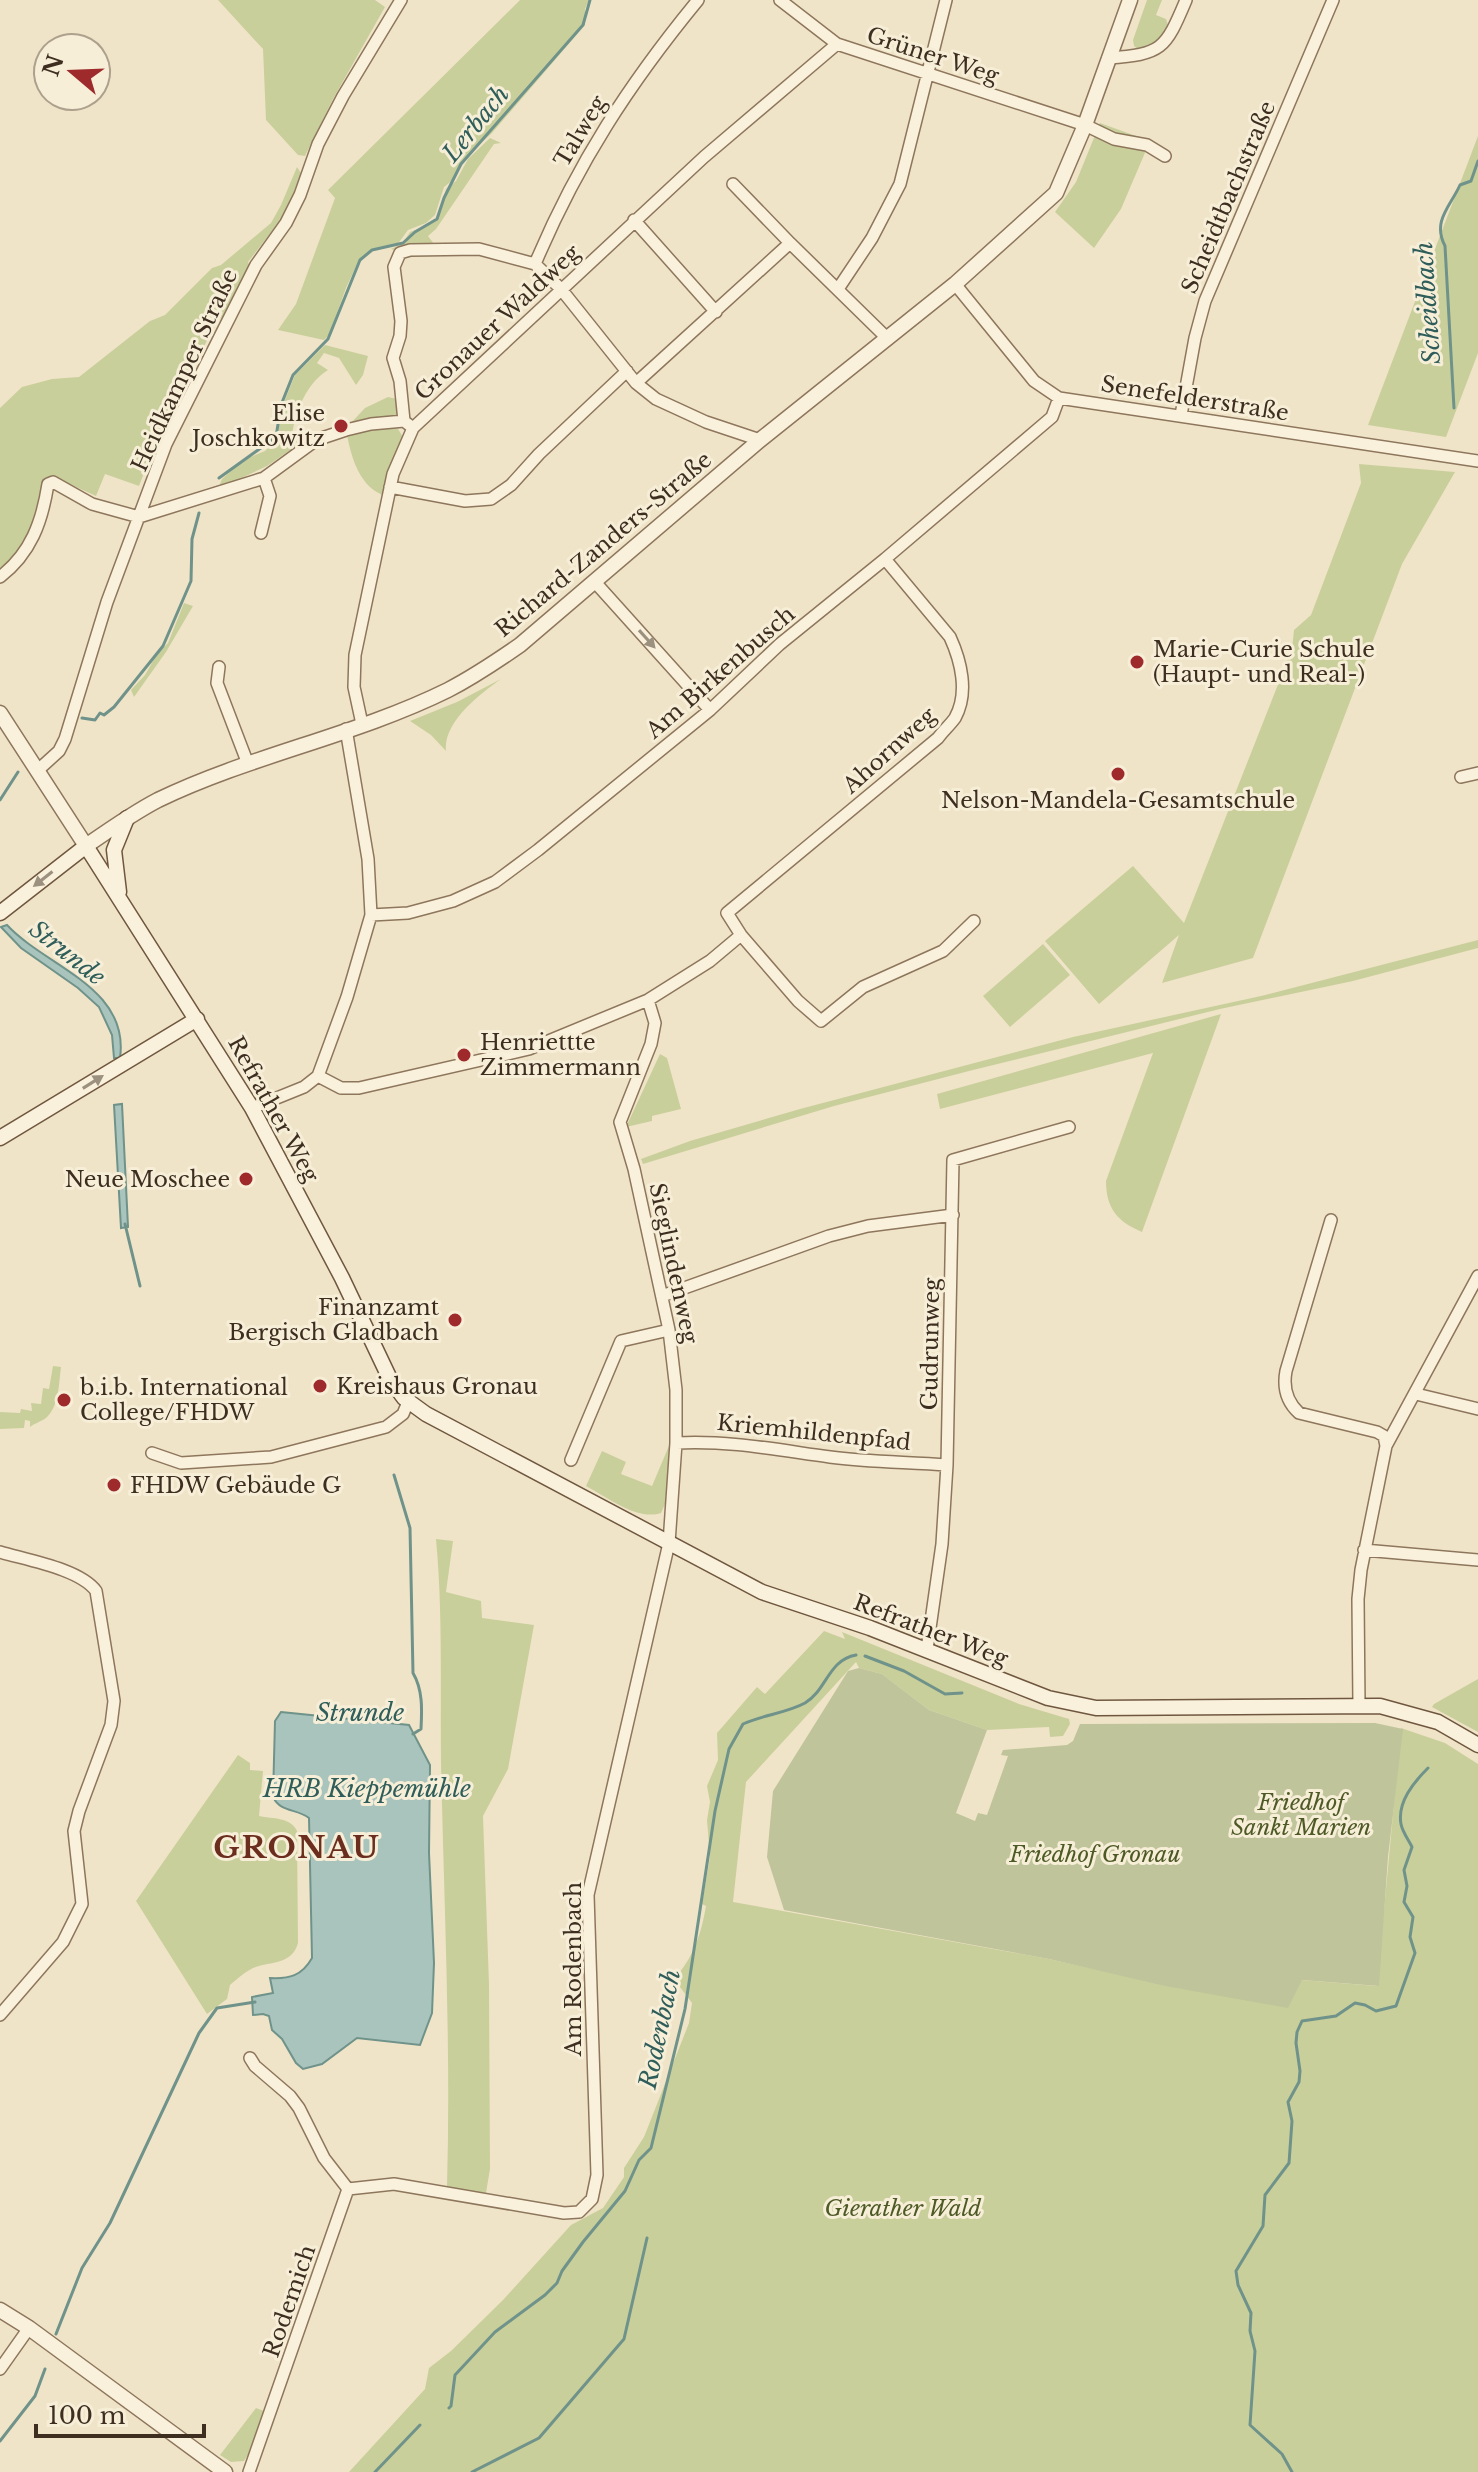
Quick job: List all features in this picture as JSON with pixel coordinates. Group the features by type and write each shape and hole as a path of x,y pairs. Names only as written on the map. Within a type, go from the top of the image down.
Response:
{"main road":[{"name":"Richard-Zanders-Straße","path":"0,913 86,846 127,818 172,794 447,690 520,645 760,440 955,284 1056,193 1085,125 1130,0"},
{"name":"Refrather Weg","path":"0,713 252,1108 342,1278 381,1363 408,1402 762,1592 927,1649 1039,1695 1085,1708 1380,1706 1438,1722 1478,1745"},
{"path":"118,897 114,850 127,818"},
{"path":"0,1138 197,1019"},
{"path":"0,2310 225,2472"}],"street":[{"name":"Heidkamper Straße","path":"37,771 59,751 65,739 107,602 166,444 256,265 286,223 300,195 318,144 343,96 401,0"},
{"name":"Talweg","path":"535,264 559,206 606,124 652,55 698,0"},
{"name":"Grüner Weg","path":"780,0 837,44 1085,125"},
{"path":"838,289 872,238 900,184 946,0"},
{"path":"1108,58 1140,55 1155,50 1167,40 1186,0"},
{"name":"Scheidtbachstraße","path":"1181,415 1205,301 1333,0"},
{"name":"Gronauer Waldweg","path":"362,724 354,687 355,655 390,487 408,424 704,157 837,44"},
{"path":"1085,125 1114,139 1147,145 1165,156"},
{"path":"733,184 888,339"},
{"path":"634,220 716,312"},
{"path":"636,383 790,243"},
{"path":"0,577 16,565 31,544 41,518 48,484 53,482 92,504 139,517 264,478 316,440 371,424 408,424 393,358 401,321 394,267 400,253 410,250 479,249 535,264 561,289 636,383 656,399 682,412 760,440"},
{"path":"955,284 1034,381 1059,398"},
{"path":"390,487 465,501 491,499 511,485 539,454 627,371"},
{"name":"Senefelderstraße","path":"1059,398 1478,461"},
{"name":"Am Birkenbusch","path":"371,915 408,913 453,901 495,882 538,850 710,710 780,644 1052,417 1059,398"},
{"path":"261,533 270,496 264,478"},
{"name":"Ahornweg","path":"741,935 727,913 938,738 955,717 963,681 950,637 885,559"},
{"path":"594,581 710,710"},
{"path":"219,667 217,683 248,764"},
{"path":"252,1108 304,1087 318,1076 334,1036 371,915 368,859 346,729"},
{"path":"1461,777 1478,773"},
{"path":"318,1076 341,1088 359,1088 529,1049 648,1000 710,961 741,935 798,1001 821,1021 863,987 943,951 974,921"},
{"name":"Sieglindenweg","path":"648,1000 655,1023 651,1044 620,1122 662,1296 676,1390 676,1443 669,1543"},
{"name":"Gudrunweg","path":"927,1649 942,1544 947,1465 953,1160 1069,1127"},
{"path":"662,1296 829,1236 868,1226 953,1215"},
{"path":"1331,1220 1286,1371 1286,1392 1299,1413 1377,1432 1384,1436 1386,1446"},
{"path":"1359,1706 1358,1599 1364,1550 1386,1446 1478,1276"},
{"path":"571,1460 621,1341 669,1330"},
{"path":"1416,1394 1478,1409"},
{"path":"152,1453 181,1463 271,1457 386,1427 403,1414 408,1402"},
{"name":"Kriemhildenpfad","path":"676,1443 704,1441 833,1457 947,1465"},
{"name":"Am Rodenbach","path":"348,2189 394,2184 574,2213 587,2205 595,2192 597,2175 588,1907 590,1880 669,1543"},
{"path":"1364,1550 1478,1560"},
{"path":"0,1552 90,1582 96,1591 114,1701 111,1725 74,1831 82,1904 63,1942 0,2015"},
{"path":"250,2058 299,2108 324,2158 348,2189"},
{"name":"Rodemich","path":"249,2472 348,2189"},
{"path":"0,2369 29,2328"}],"green space":[{"path":"218,0 375,0 385,7 305,156 298,155 266,120 263,49"},
{"path":"520,0 589,0 585,9 585,25 492,133 466,157 454,179 444,187 435,215 426,223 408,230 397,245 372,250 359,260 329,335 324,340 278,330 296,304 335,198 328,190"},
{"path":"1147,0 1162,0 1156,15 1166,19 1169,28 1154,45 1139,50 1133,40"},
{"path":"1100,123 1150,141 1121,209 1094,248 1055,212 1076,182"},
{"path":"1478,136 1478,353 1446,437 1368,425"},
{"path":"490,138 501,143 494,144 436,229 428,236 434,244 442,246 391,249 402,244 410,232 438,218 446,189 456,181 468,159"},
{"path":"297,167 301,173 286,213 248,262 250,267 225,314 216,323 159,434 139,486 105,474 96,496 52,476 44,478 30,530 15,555 0,570 0,408 22,387 52,379 79,377 150,321 165,315 212,268 221,265 271,223"},
{"path":"325,345 368,356 363,375 356,385 339,358 324,353 317,363 328,370 308,390 296,416 292,435 299,444 267,466 218,489 222,479 243,460 265,451 278,437 280,412 295,375"},
{"path":"388,397 397,399 399,415 396,419 350,424 365,408"},
{"path":"386,426 398,429 403,437 385,496 363,479 347,435"},
{"path":"1359,464 1455,472 1402,564 1253,958 1162,983 1179,935 1099,1004 1045,941 1133,866 1184,923 1292,649 1294,630 1311,615 1361,483"},
{"path":"184,603 193,606 134,697 131,690 168,643"},
{"path":"501,679 457,719 450,730 446,751 431,735 410,721 457,702"},
{"path":"1478,940 1478,948 1353,981 1220,1009 973,1070 834,1106 643,1164 641,1159 690,1141 800,1109 1073,1037 1261,996"},
{"path":"1043,944 1070,975 1010,1027 983,996"},
{"path":"1221,1014 1142,1232 1126,1224 1115,1213 1108,1199 1106,1181 1153,1053 940,1109 937,1094"},
{"path":"660,1054 667,1058 681,1109 626,1127"},
{"path":"53,1366 61,1367 58,1394 51,1412 30,1427 30,1421 25,1420 24,1428 0,1429 0,1412 32,1411 31,1403 41,1404 43,1388 49,1389"},
{"path":"671,1441 665,1504 661,1513 652,1515 632,1511 586,1486 602,1451 626,1462 621,1474 652,1486"},
{"path":"436,1539 453,1541 446,1592 481,1601 482,1618 534,1625 508,1769 483,1816 489,1984 490,2169 486,2193 447,2187 448,2028"},
{"name":"Gierather Wald","path":"824,1631 845,1639 842,1632 1019,1704 1069,1719 1070,1724 1063,1736 1050,1737 1049,1727 987,1730 929,1710 882,1674 859,1668 856,1662 746,1782 733,1902 1049,1959 1183,1989 1301,1980 1377,1986 1401,1728 1445,1743 1478,1764 1478,2472 349,2472 425,2389 429,2368 503,2300 571,2225 603,2208 624,2177 624,2168 644,2137 689,2023 692,2003 674,1979 696,1945 706,1906 702,1904 710,1857 707,1786 718,1760 717,1733 757,1687 765,1694"},
{"name":"Friedhof Gronau","path":"859,1668 882,1674 929,1710 987,1730 956,1813 975,1821 978,1813 987,1815 1008,1756 1001,1755 1003,1750 1067,1745 1073,1741 1080,1724 1375,1723 1403,1729 1388,1857 1379,1986 1302,1980 1288,2008 1165,1986 1049,1959 784,1910 767,1857 773,1791 848,1671"},
{"path":"1478,1679 1478,1732 1432,1707 1434,1704"},
{"path":"238,1755 250,1763 250,1770 263,1771 259,1816 286,1821 297,1831 298,1943 286,1959 253,1968 241,1976 230,1985 227,1999 207,2014 136,1901"},
{"path":"256,2408 264,2411 249,2453 244,2461 231,2462 220,2455"}],"water":[{"path":"7,925 99,996 112,1013 120,1034 120,1058 114,1058 112,1035 99,1007 78,988 21,948 1,927"},
{"path":"122,1104 128,1227 121,1228 114,1105"},
{"name":"HRB Kieppemühle","path":"281,1712 409,1725 430,1765 429,1853 434,1963 432,2013 420,2045 357,2038 322,2064 303,2069 272,2030 269,2016 253,2015 252,1997 273,1993 270,1978 294,1975 304,1969 312,1958 309,1818 280,1806 273,1797 275,1721"}],"waterway":[{"name":"Lerbach","path":"219,478 276,437 281,405 293,375 328,339 360,260 372,250 403,243 437,219 461,164 583,25 590,0"},
{"name":"Scheidbach","path":"1454,408 1445,246 1440,229 1447,207 1460,185 1471,181 1478,161"},
{"name":"Lerbach","path":"82,718 95,720 100,713 104,715 114,707 163,646 191,581 192,539 199,513"},
{"name":"Lerbach","path":"0,800 18,772"},
{"name":"Strunde","path":"125,1224 140,1286"},
{"name":"Strunde","path":"394,1475 410,1528 413,1673 419,1686 422,1707 421,1729 413,1734"},
{"name":"Rodenbach","path":"449,2408 455,2375 495,2332 557,2283 583,2242 625,2191 639,2160 651,2148 685,2009 715,1811 729,1749 743,1724 805,1703 839,1663 856,1655"},
{"name":"Rodenbach","path":"865,1656 904,1671 945,1694 962,1693"},
{"path":"1292,2472 1282,2454 1250,2425 1255,2351 1250,2331 1251,2313 1238,2285 1236,2271 1263,2226 1265,2195 1289,2163 1292,2121 1288,2102 1299,2082 1296,2043 1302,2021 1336,2016 1355,2003 1376,2011 1396,2006 1415,1953 1410,1937 1413,1917 1404,1902 1407,1886 1404,1870 1412,1847 1400,1816 1408,1793 1428,1768"},
{"name":"Strunde","path":"56,2334 82,2268 110,2223 199,2033 217,2008 255,2002"},
{"path":"472,2472 539,2438 624,2339 647,2238"},
{"name":"Strunde","path":"0,2441 35,2396 45,2369"},
{"name":"Rodenbach","path":"375,2472 420,2425"}],"place":[{"name":"Elise Joschkowitz","path":"341,426"},
{"name":"Marie-Curie Schule (Haupt- und Real-)","path":"1137,662"},
{"name":"Nelson-Mandela-Gesamtschule","path":"1118,774"},
{"name":"Henriettte Zimmermann","path":"464,1055"},
{"name":"Neue Moschee","path":"246,1179"},
{"name":"Finanzamt Bergisch Gladbach","path":"455,1320"},
{"name":"Kreishaus Gronau","path":"320,1386"},
{"name":"b.i.b. International College/FHDW","path":"64,1400"},
{"name":"FHDW Gebäude G","path":"114,1485"}],"district":[{"name":"GRONAU","path":"297,1848"}],"park label":[{"name":"Friedhof Sankt Marien","path":"1301,1814"}]}
